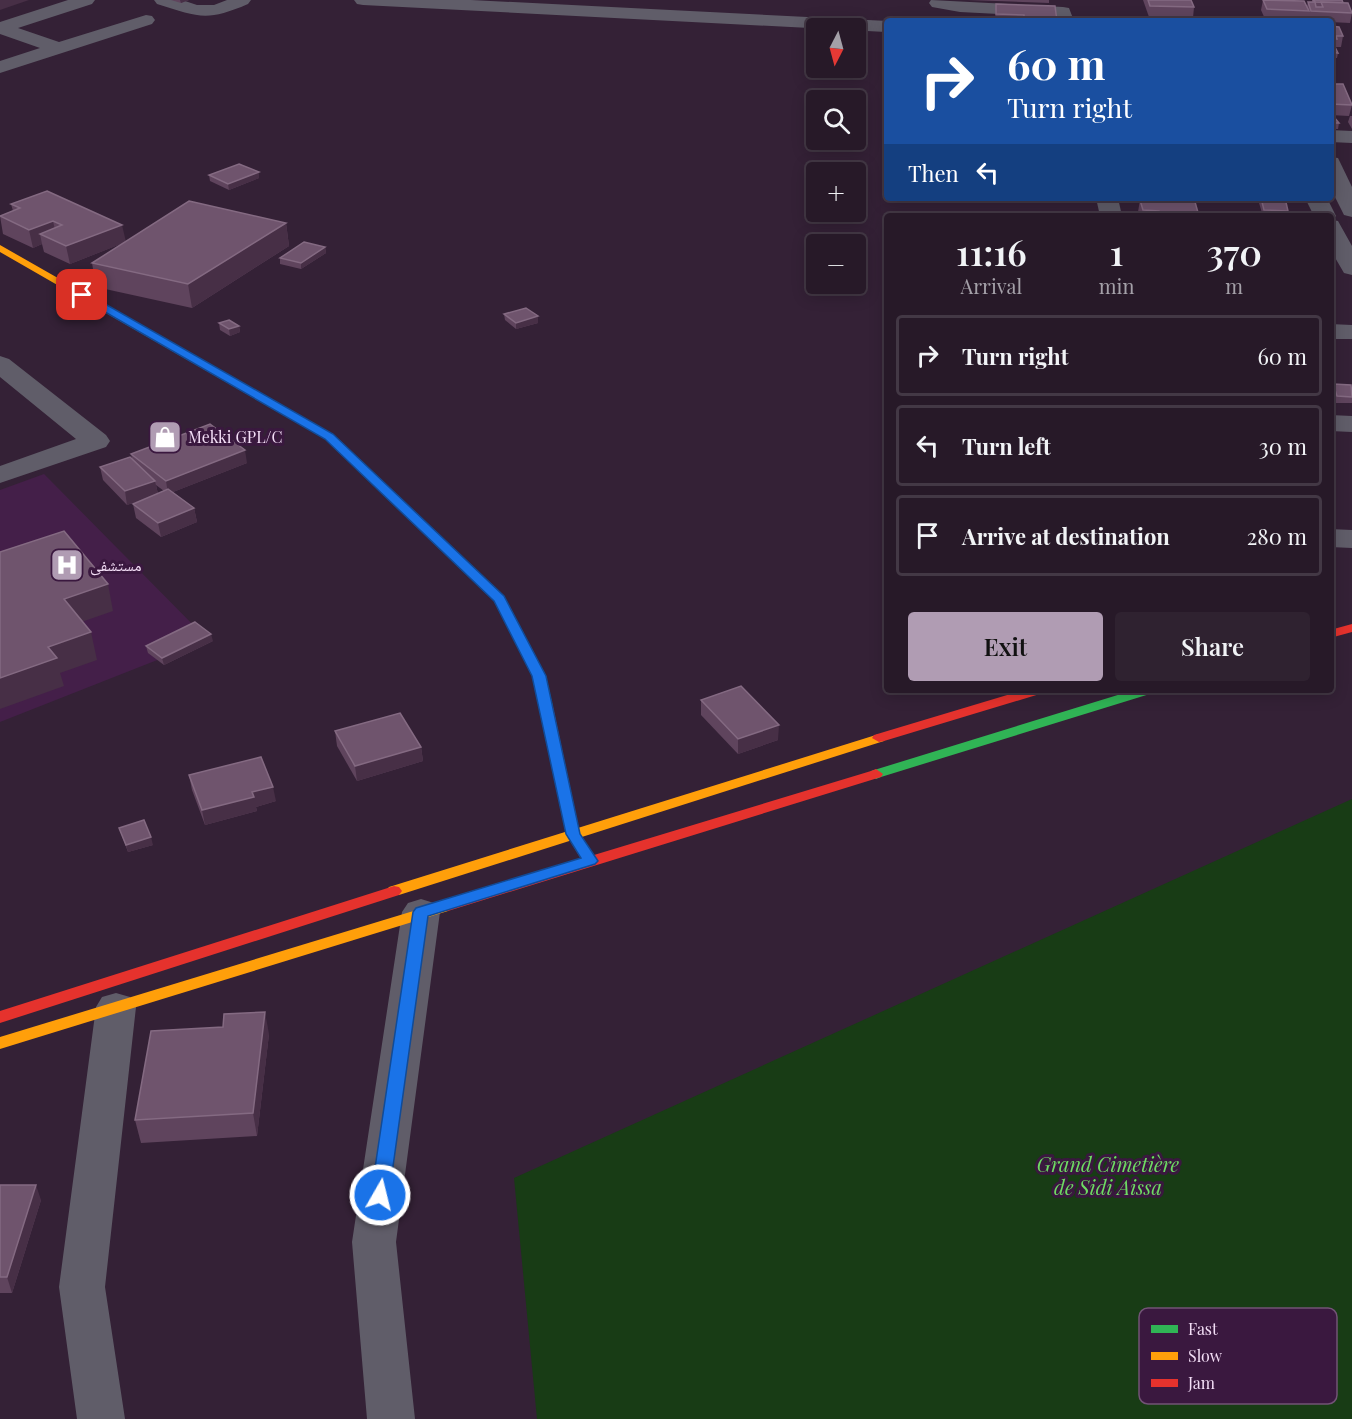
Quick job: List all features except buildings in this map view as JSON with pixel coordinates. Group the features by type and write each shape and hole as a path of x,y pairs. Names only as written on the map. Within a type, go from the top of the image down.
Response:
{"main road":[{"path":"0,248 329,437 500,599 539,676 573,834 590,861"},
{"path":"1334,633 1352,628"},
{"path":"0,1017 573,834 1028,693"},
{"path":"0,1043 1138,693"}],"street":[{"path":"0,28 86,0"},
{"path":"163,0 195,10 216,11 242,0"},
{"path":"363,0 612,6 884,26"},
{"path":"934,18 938,1 960,7 1063,12 1064,18"},
{"path":"0,67 146,20"},
{"path":"0,28 58,48"},
{"path":"1334,136 1352,137"},
{"path":"1334,173 1345,199"},
{"path":"1334,234 1352,269 1334,269"},
{"path":"1334,331 1352,332"},
{"path":"0,364 96,441 0,475"},
{"path":"1334,423 1352,424"},
{"path":"1334,538 1352,539"},
{"path":"391,1419 374,1242 421,912"},
{"path":"100,1419 82,1287 116,1007"}],"shaded area":[{"name":"مستشفى","path":"44,474 208,640 0,722 0,490"}],"green space":[{"name":"Grand Cimetière de Sidi Aissa","path":"1352,799 1352,1419 537,1419 514,1178"}],"traffic: fast":[{"path":"393,498 500,599 539,676 546,707"},
{"path":"876,774 1138,693"}],"traffic: slow":[{"path":"0,248 329,437 393,498"},
{"path":"394,891 879,738"},
{"path":"0,1043 443,907"}],"traffic: jam":[{"path":"1334,633 1352,628"},
{"path":"879,738 1028,693"},
{"path":"546,707 573,834 590,861"},
{"path":"443,907 876,774"},
{"path":"0,1017 394,891"}],"place":[{"name":"Mekki GPL/C","path":"165,437"},
{"name":"مستشفى","path":"67,565"}],"route":[{"path":"82,295 329,437 500,599 539,676 573,834 590,861 421,912 380,1195"}]}
